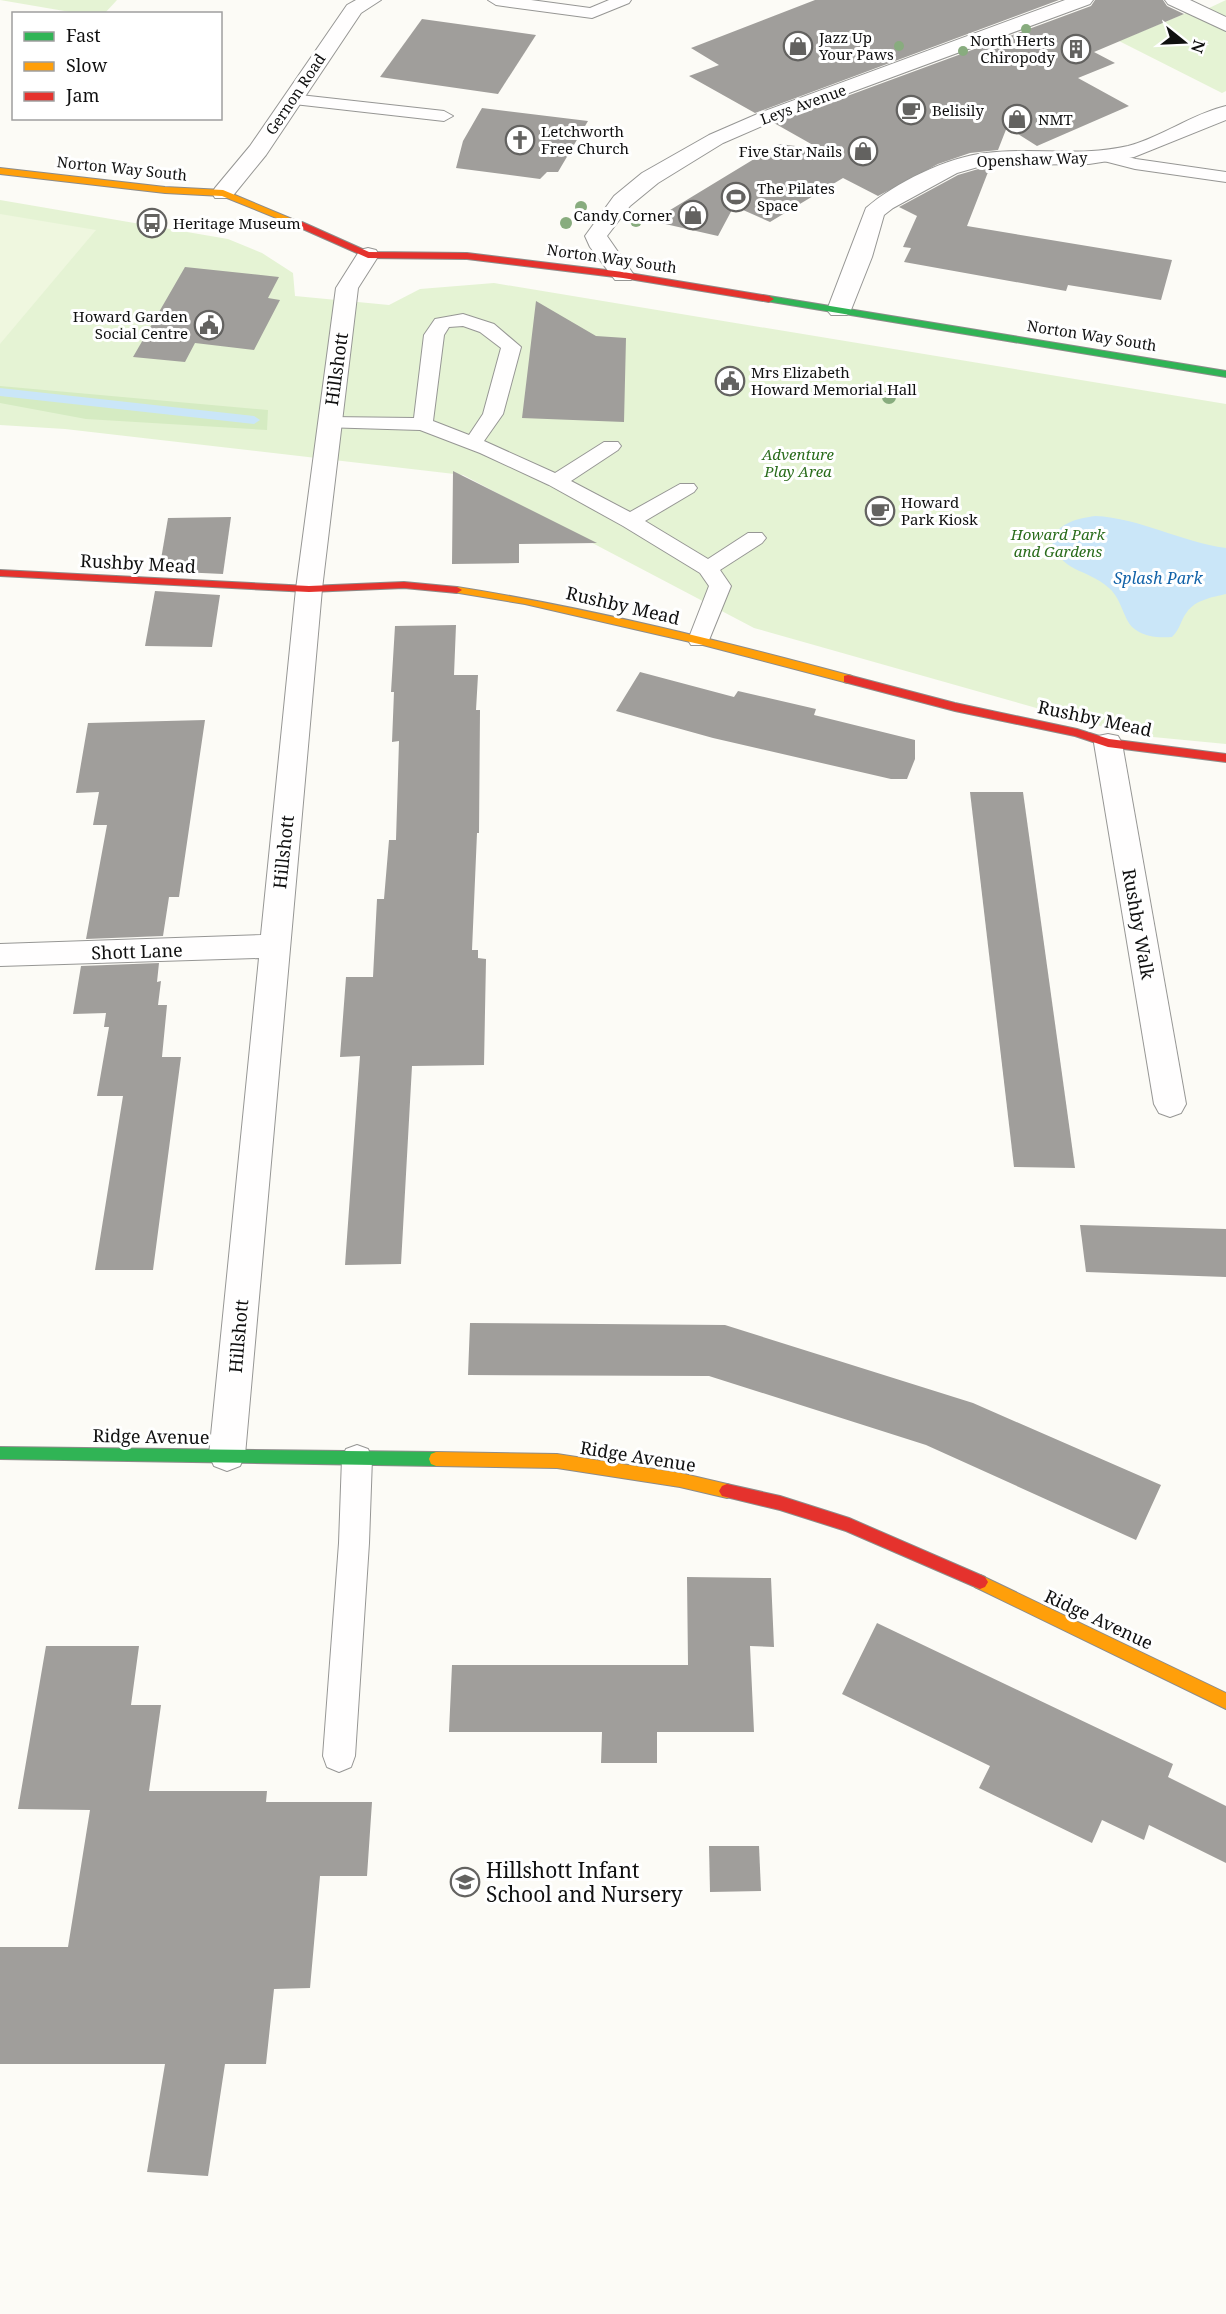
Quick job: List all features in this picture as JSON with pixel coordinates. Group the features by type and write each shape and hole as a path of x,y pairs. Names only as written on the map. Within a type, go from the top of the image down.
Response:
{"street":[{"name":"Gernon Road","path":"223,193 258,150 354,9 371,0"},
{"name":"Leys Avenue","path":"623,275 596,236 622,201 650,178 683,157 769,116 1083,0"},
{"path":"1175,0 1226,25"},
{"name":"Openshaw Way","path":"840,310 861,257 874,213 885,203 949,168 969,161 1106,156 1134,151 1226,112"},
{"name":"Norton Way South","path":"0,171 165,190 223,193 322,232 368,255 467,256 623,275 1226,374"},
{"name":"Hillshott","path":"226,1455 309,589 347,288 368,255"},
{"name":"Rushby Mead","path":"0,573 309,589 404,585 464,591 525,601 699,640 955,707 1077,733 1108,743 1226,758"},
{"name":"Rushby Walk","path":"1108,743 1170,1104"},
{"name":"Shott Lane","path":"0,954 274,946"},
{"name":"Ridge Avenue","path":"0,1453 557,1461 680,1480 780,1503 849,1526 981,1583 1226,1701"}],"lane":[{"path":"496,0 592,13 623,0"},
{"path":"291,99 444,116"},
{"path":"1106,156 1135,164 1226,177"},
{"path":"423,424 434,335 442,323 460,318 485,326 511,347 493,414 473,443"},
{"path":"329,423 423,424 473,443 556,481 630,521 708,568 720,586 699,640"},
{"path":"556,481 610,446"},
{"path":"630,521 687,488"},
{"path":"708,568 755,538"},
{"path":"339,1755 354,1543 357,1458"}],"green space":[{"path":"0,0 117,0 106,12 70,12"},
{"path":"1226,0 1226,91 1222,93 1119,41 1186,13 1207,9"},
{"name":"Howard Park and Gardens","path":"0,200 228,239 262,253 293,273 295,296 389,305 420,289 494,283 1226,404 1226,744 1132,735 754,628 463,475 65,429 0,425"},
{"path":"0,214 96,230 0,344"},
{"path":"0,386 268,410 267,430 86,419 0,403"}],"water":[{"name":"Splash Park","path":"1095,516 1128,521 1193,541 1226,548 1226,594 1205,600 1190,608 1172,637 1153,636 1140,632 1128,622 1117,598 1109,588 1067,564 1055,549 1051,538 1060,528 1075,520"}],"building":[{"path":"815,0 1059,0 755,113 689,76 719,65 691,48"},
{"path":"1095,0 1163,0 1167,6 1184,14 1094,52 1115,63 1078,78 1129,106 1037,146 1007,127 998,150 970,153 938,164 878,196 843,178 770,222 734,206 718,236 652,221 779,144 820,149 774,123 1091,6"},
{"path":"422,19 536,35 498,94 380,77"},
{"name":"Letchworth Free Church","path":"482,108 588,121 558,172 547,172 540,179 456,168 463,141"},
{"path":"990,167 967,226 1172,260 1161,300 1068,285 1066,291 904,262 911,248 903,247 917,216 899,207 958,175"},
{"name":"Howard Garden Social Centre","path":"185,267 279,277 268,298 280,300 254,350 195,343 185,362 133,357"},
{"path":"536,301 596,336 626,338 624,422 522,418"},
{"path":"453,471 597,543 519,544 519,563 452,564"},
{"path":"231,517 223,574 159,571 168,518"},
{"path":"155,591 220,595 212,647 145,646"},
{"path":"456,625 454,675 478,675 476,710 480,710 479,833 477,833 472,950 478,950 478,958 486,959 484,1065 412,1066 401,1264 345,1265 360,1056 340,1057 346,977 373,977 377,899 384,899 389,840 396,840 399,741 392,742 394,692 391,692 395,626"},
{"path":"640,672 734,697 738,691 816,709 814,715 915,740 915,759 907,779 891,779 713,738 616,711"},
{"path":"205,720 179,897 169,897 163,936 86,939 107,825 93,825 99,792 76,793 88,723"},
{"path":"970,792 1023,792 1075,1168 1014,1167"},
{"path":"159,963 157,982 161,981 158,1005 167,1005 162,1057 181,1057 153,1270 95,1270 123,1096 97,1096 109,1027 104,1027 106,1013 73,1014 81,966"},
{"path":"1080,1225 1226,1229 1226,1277 1086,1272"},
{"path":"470,1323 725,1325 973,1403 1161,1485 1136,1540 926,1445 709,1376 468,1375"},
{"path":"687,1577 771,1578 774,1647 750,1646 754,1732 657,1732 657,1763 601,1763 602,1732 449,1732 452,1665 688,1665"},
{"path":"877,1623 1173,1764 1168,1777 1226,1806 1226,1863 1149,1825 1144,1840 1102,1820 1092,1843 979,1788 990,1766 842,1694"},
{"path":"46,1646 139,1646 131,1705 161,1705 149,1791 267,1791 266,1802 372,1802 367,1876 320,1876 310,1988 274,1989 266,2064 225,2064 208,2176 147,2172 165,2064 0,2064 0,1947 68,1947 90,1810 18,1809"},
{"path":"709,1846 759,1846 761,1891 710,1892"}],"waterway":[{"path":"0,392 254,420"}],"traffic: fast":[{"path":"769,299 1226,374"},
{"path":"0,1453 436,1459"}],"traffic: slow":[{"path":"0,171 165,190 223,193 299,224"},
{"path":"457,590 525,601 699,640 848,679"},
{"path":"436,1459 557,1461 680,1480 727,1491"},
{"path":"980,1582 1226,1701"}],"traffic: jam":[{"path":"299,224 368,255 467,256 623,275 769,299"},
{"path":"0,573 309,589 404,585 457,590"},
{"path":"848,679 955,707 1077,733 1108,743 1226,758"},
{"path":"727,1491 780,1503 849,1525 980,1582"}],"place":[{"name":"Jazz Up Your Paws","path":"798,46"},
{"name":"North Herts Chiropody","path":"1076,49"},
{"name":"Belisily","path":"911,110"},
{"name":"NMT","path":"1017,119"},
{"name":"Letchworth Free Church","path":"520,140"},
{"name":"Five Star Nails","path":"863,151"},
{"name":"The Pilates Space","path":"736,197"},
{"name":"Candy Corner","path":"693,215"},
{"name":"Heritage Museum","path":"152,223"},
{"name":"Howard Garden Social Centre","path":"209,325"},
{"name":"Mrs Elizabeth Howard Memorial Hall","path":"730,381"},
{"name":"Howard Park Kiosk","path":"880,511"},
{"name":"Hillshott Infant School and Nursery","path":"465,1882"}],"park label":[{"name":"Adventure Play Area","path":"798,462"}]}
